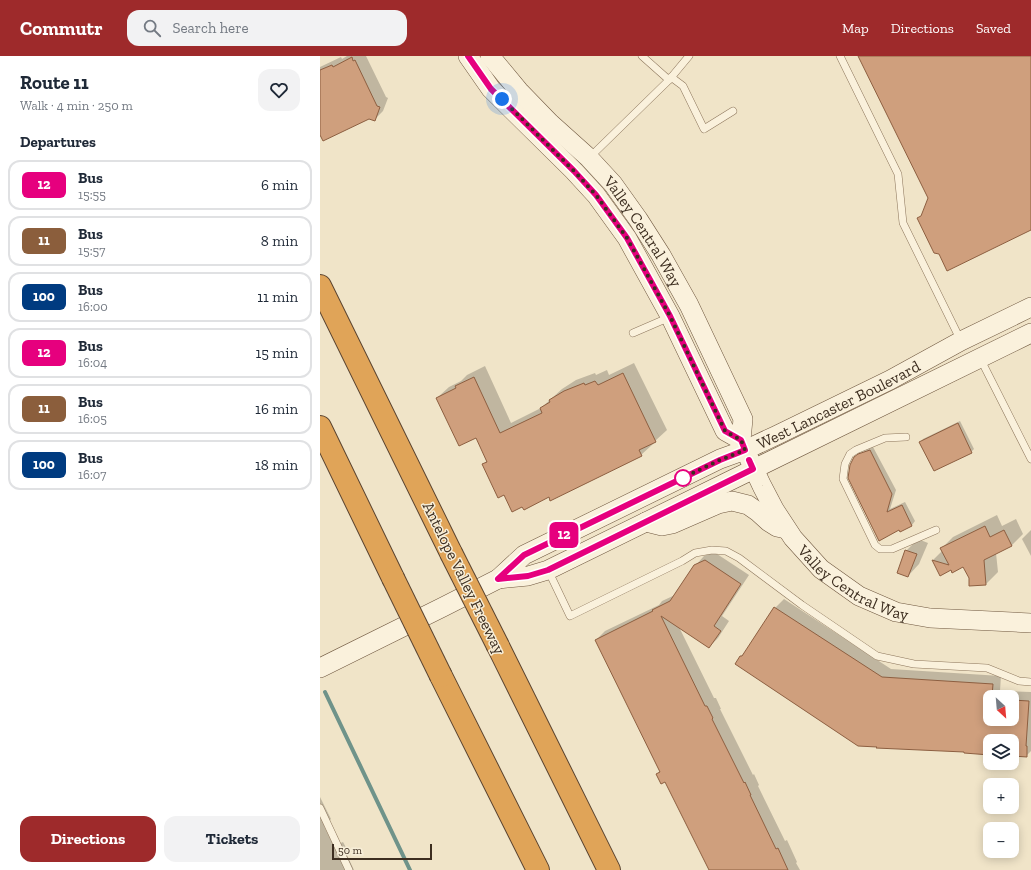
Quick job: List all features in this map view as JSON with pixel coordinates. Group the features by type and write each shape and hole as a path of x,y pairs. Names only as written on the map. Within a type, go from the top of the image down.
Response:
{"highway":[{"name":"Antelope Valley Freeway","path":"320,286 451,553 610,870"},
{"path":"320,427 392,578 538,870"}],"street":[{"name":"Valley Central Way","path":"468,56 491,89 581,165 612,184 638,219 661,255 689,305 743,419 743,445 753,469 774,509 787,529 821,569 858,596 896,612 930,618 1031,623"},
{"path":"482,56 500,78 512,83"},
{"name":"Valley Central Way","path":"490,56 512,83 550,122 581,165 596,195 627,238 670,316 725,431 743,445"},
{"name":"West Lancaster Boulevard","path":"320,668 443,608 498,579 524,555 720,460 743,445 890,380 961,341 1031,307"},
{"name":"West Lancaster Boulevard","path":"498,579 528,576 548,570 1031,333"},
{"path":"645,522 662,526 672,524 718,504 732,501 748,505 777,527 787,529"}],"lane":[{"path":"642,56 670,78 683,86 704,129 733,111"},
{"path":"581,165 670,78 689,56"},
{"path":"840,56 898,174 904,223 961,341"},
{"path":"633,333 670,316"},
{"path":"980,358 1031,459"},
{"path":"906,437 885,438 856,450 850,454 845,464 843,479 875,545 880,549 892,549 936,530"},
{"path":"548,570 570,616 682,561 695,553 712,550 726,551 739,558 802,605 877,656 914,664 987,668 1019,682 1031,682"},
{"path":"320,808 349,870"}],"building":[{"path":"858,56 1031,56 1031,230 947,271 939,254 934,253 917,218 921,216 928,198"},
{"path":"352,57 353,61 355,60 377,106 380,107 375,121 369,119 323,141 320,135 320,70 332,65 333,67"},
{"path":"623,373 656,442 639,450 642,456 550,501 549,497 524,510 522,507 512,512 504,495 498,498 482,464 487,462 476,438 459,446 436,398 456,388 455,386 474,377 500,433 542,413 540,408 550,402 549,400 564,391 584,383 585,385 595,381 598,385"},
{"path":"958,423 972,453 934,471 919,442"},
{"path":"870,450 892,494 887,512 902,505 912,526 900,532 899,530 879,541 848,478 850,465 854,457"},
{"path":"985,526 990,537 1004,530 1012,546 984,560 986,585 969,586 969,578 963,567 952,573 951,570 940,576 932,560 949,565 940,548"},
{"path":"905,550 917,554 908,577 897,573"},
{"path":"705,560 741,584 714,626 721,631 709,648 661,616 744,783 745,782 776,849 778,848 788,870 709,870 665,782 661,784 656,774 660,772 595,640 670,601 694,565"},
{"path":"774,607 882,677 993,684 993,690 983,690 983,726 1019,726 1019,700 1029,701 1026,746 1027,757 1019,756 1019,734 983,734 983,754 858,746 735,664 740,656 742,656"}],"waterway":[{"path":"325,692 410,870"}],"bus line":[{"name":"12","path":"468,56 491,89 574,171 596,195 627,238 670,316 725,431 741,440 745,450 720,460 524,555 498,579 528,576 548,570 753,469 749,460"}],"route":[{"path":"502,99 596,195 627,238 670,316 725,431 741,440 745,450 678,480 683,478"}]}
